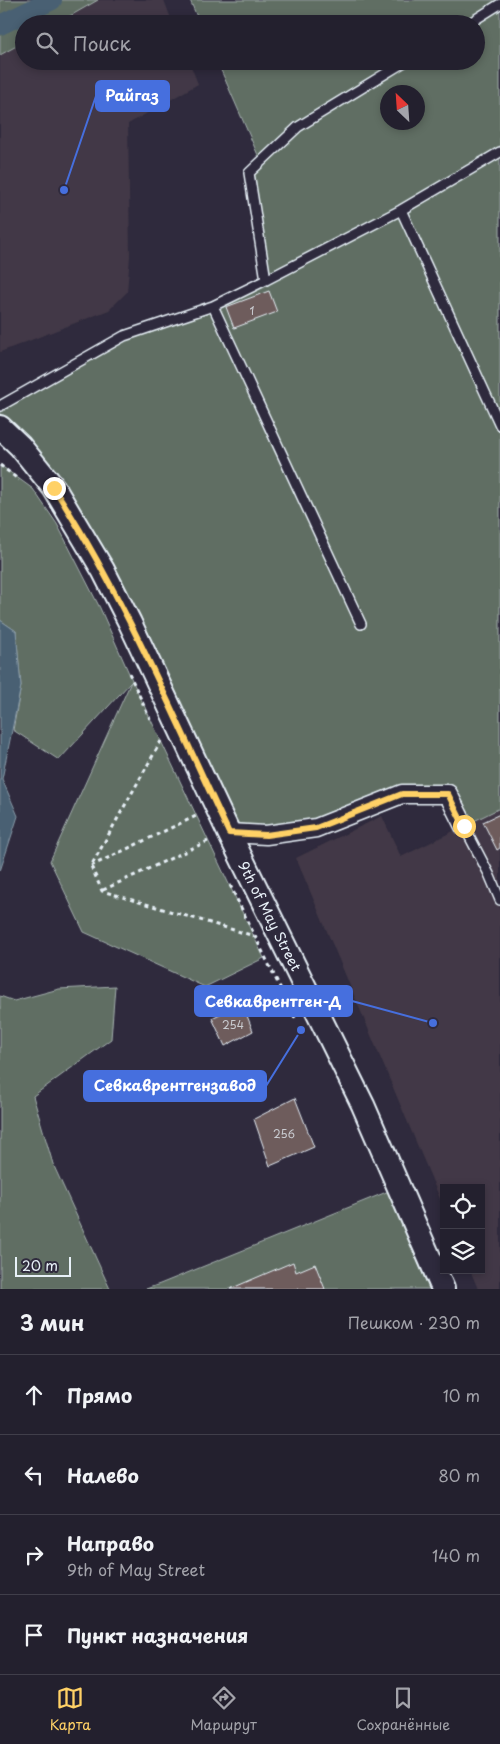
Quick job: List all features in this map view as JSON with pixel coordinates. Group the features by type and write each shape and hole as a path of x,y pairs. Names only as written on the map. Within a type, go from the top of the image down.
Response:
{"street":[{"name":"9th of May Street","path":"0,428 20,446 54,488 104,570 143,650 219,837 363,1105 443,1289"},
{"path":"219,837 266,835 316,828 402,794 448,794 464,826"}],"lane":[{"path":"482,15 500,4"},
{"path":"266,280 249,173 298,127 391,70"},
{"path":"0,406 124,336 212,306 266,280 401,210 500,152"},
{"path":"401,210 500,425"},
{"path":"212,306 361,624"},
{"path":"464,826 500,900"}],"path":[{"path":"0,465 26,485"},
{"path":"128,671 153,724"},
{"path":"91,866 161,741 157,732"},
{"path":"91,866 196,816"},
{"path":"102,891 219,837"},
{"path":"91,866 102,891 254,936"}],"shaded area":[{"path":"98,0 164,0 170,15 72,15"},
{"path":"15,47 15,70 193,70 198,84 128,124 130,256 127,292 109,310 0,352 0,55"},
{"path":"500,808 500,1289 478,1289 472,1274 485,1274 485,1184 440,1184 440,1199 296,858 382,816 401,857"}],"green space":[{"path":"0,0 98,0 72,15 15,15 15,47 0,55"},
{"path":"190,0 500,0 500,808 464,826 448,794 402,794 316,828 229,833 103,570 0,427 0,406 124,336 213,306 266,279 249,173 261,162 221,70 485,70 485,15 196,15"},
{"path":"0,465 33,489 57,524 100,608 132,680 264,958 205,987 84,932 50,861 131,682 59,760 13,730 21,686 16,631 0,620"},
{"path":"115,986 111,1039 33,1096 53,1164 110,1289 0,1289 0,996 14,1001 59,989"},
{"path":"389,1191 429,1289 146,1289 160,1284"}],"water":[{"path":"0,620 16,631 21,686 2,779 18,816 0,871"}],"building":[{"path":"269,291 277,312 234,328 226,307"},
{"path":"500,814 500,848 497,850 483,822"},
{"path":"242,1003 253,1031 225,1046 212,1018"},
{"path":"295,1098 314,1147 270,1166 254,1119"},
{"path":"293,1262 296,1272 315,1264 325,1289 230,1289"}],"waterway":[{"path":"21,15 52,0"},
{"path":"0,25 15,18"}],"place":[{"name":"Райгаз","path":"64,190"},
{"name":"Севкаврентген-Д","path":"433,1023"},
{"name":"Севкаврентгензавод","path":"301,1030"}],"route":[{"path":"54,488 76,521 104,570 229,833 266,835 316,828 402,794 448,794 464,826"}]}
